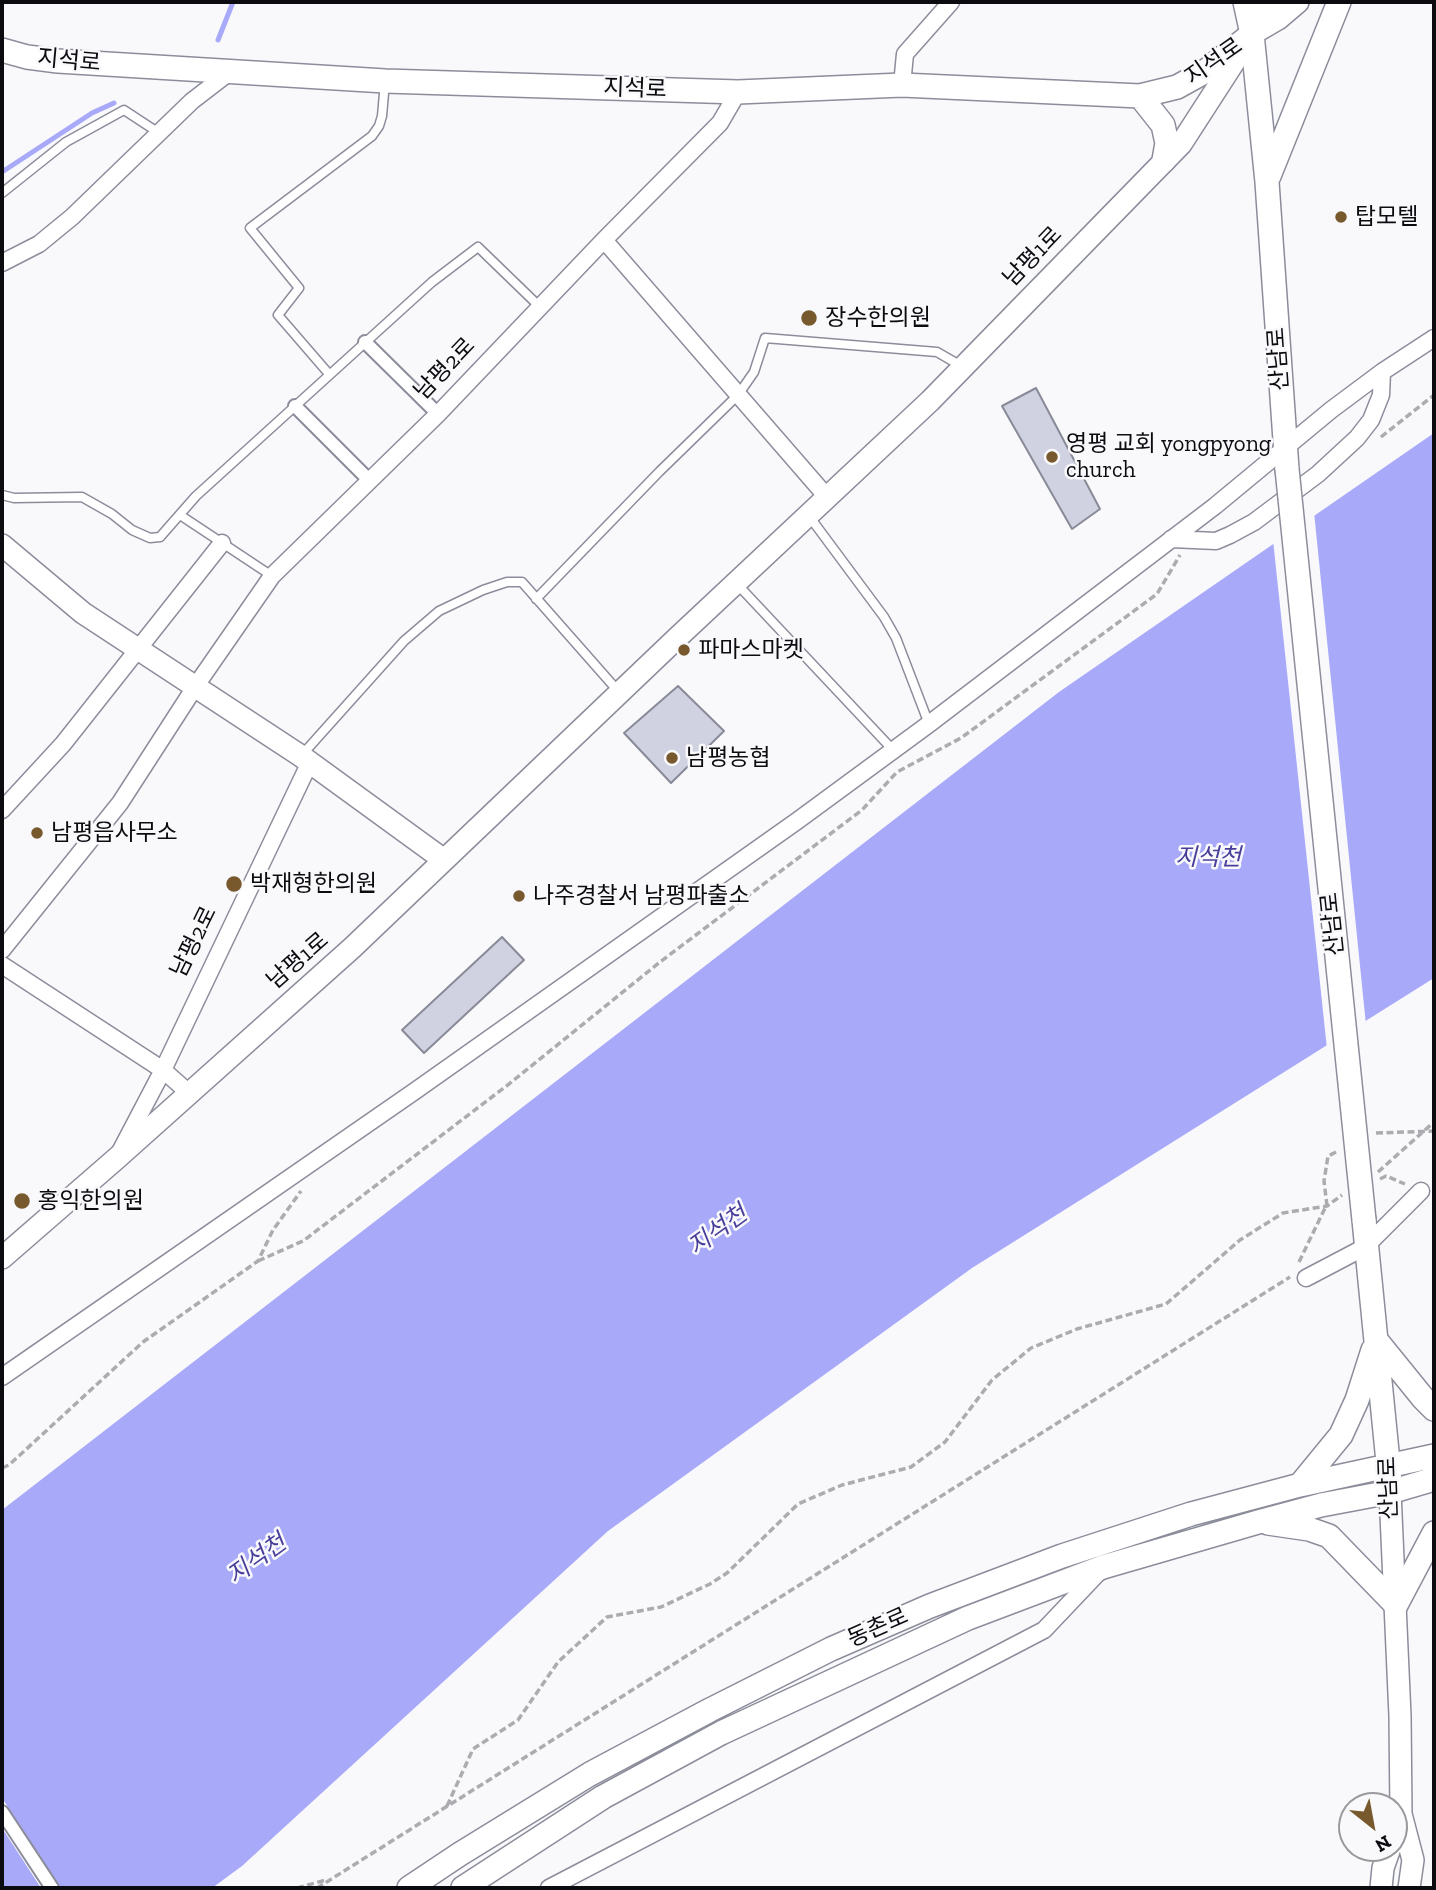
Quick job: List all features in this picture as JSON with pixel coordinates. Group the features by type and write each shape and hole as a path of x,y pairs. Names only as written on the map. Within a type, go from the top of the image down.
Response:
{"main road":[{"path":"1245,2 1252,34"},
{"path":"1252,34 1256,2"},
{"path":"1267,182 1339,2"},
{"name":"지석로","path":"2,50 58,61 385,81 738,92 902,85 1140,96 1177,88 1206,71 1252,34"},
{"name":"산남로","path":"1252,34 1267,182 1286,458 1365,1247 1390,1466 1390,1492"},
{"path":"1140,96 1163,125 1167,143 1164,160"},
{"path":"1376,1340 1434,1409"},
{"path":"1300,1485 1341,1434 1357,1400 1376,1340"},
{"name":"동촌로","path":"409,1888 590,1774 831,1649 930,1606 1062,1556 1191,1514 1300,1485 1434,1456"},
{"name":"동촌로","path":"463,1888 603,1797 721,1733 968,1618 1103,1567 1258,1521 1321,1505 1390,1492 1434,1479"},
{"path":"1258,1521 1309,1529 1329,1536 1396,1605 1434,1533"}],"street":[{"path":"902,85 905,54 951,2"},
{"path":"1252,34 1269,2"},
{"path":"1252,34 1278,19 1298,2"},
{"name":"남평1로","path":"2,1258 352,948 963,367 1181,144 1252,34"},
{"path":"2,263 39,244 72,217 192,101 231,71"},
{"name":"남평2로","path":"2,950 120,803 195,687 272,576 438,414 720,123 738,92"},
{"path":"604,240 827,497"},
{"path":"2,1377 415,1091 797,821 1179,540 1286,458 1382,372 1434,338"},
{"path":"365,342 438,414"},
{"path":"1179,540 1216,541 1230,535 1254,522 1318,474 1357,438 1371,420 1381,395 1382,372"},
{"path":"295,405 369,480"},
{"path":"2,810 64,744 222,543"},
{"path":"2,545 83,613 305,759 444,860"},
{"name":"남평2로","path":"117,1158 163,1070 305,759"},
{"path":"2,965 163,1070 189,1093"},
{"path":"1306,1278 1365,1247 1421,1191"},
{"name":"산남로","path":"1390,1492 1400,1792"},
{"path":"550,1888 1044,1630 1103,1567"},
{"path":"2,1812 52,1888"},
{"name":"산남로","path":"1408,1841 1413,1860 1409,1888"},
{"path":"1381,1888 1385,1862"}],"lane":[{"path":"329,374 278,315 299,288 250,228 372,135 379,126 385,81"},
{"path":"2,193 66,142 124,110 159,133"},
{"path":"2,495 15,498 82,497 112,514 132,530 150,538 160,537 196,496 295,405 432,282 478,247 541,308"},
{"path":"536,599 738,395 754,372 765,338 937,352 963,367"},
{"path":"180,515 272,576"},
{"path":"808,515 884,617 896,638 929,724"},
{"path":"305,759 404,641 439,611 507,582 522,582 620,693"},
{"path":"736,583 893,750"}],"path":[{"path":"1376,442 1434,395"},
{"path":"2,1468 9,1465 143,1342 258,1261 303,1241 509,1084 660,962 862,810 897,772 961,738 1157,594 1179,540"},
{"path":"1373,1175 1434,1122"},
{"path":"258,1261 273,1230 303,1189"},
{"path":"447,1806 473,1749 519,1720 558,1662 607,1617 661,1607 710,1584 727,1573 798,1504 842,1485 911,1467 945,1442 992,1380 1031,1348 1077,1329 1166,1304 1240,1240 1283,1213 1327,1206 1350,1190"},
{"path":"317,1888 1291,1276 1306,1278"},
{"path":"297,1888 331,1879"}],"water":[{"name":"지석천","path":"1434,433 1434,978 972,1268 608,1531 242,1866 212,1888 2,1888 2,1510 1059,692"}],"pier":[{"path":"1314,512 1366,1025 1327,1049 1273,540"},
{"path":"2,1798 61,1888 41,1888 2,1828"}],"building":[{"name":"영평 교회 yongpyong church","path":"1036,388 1100,509 1072,529 1002,406"},
{"name":"남평농협","path":"678,686 724,731 671,783 624,733"},
{"path":"502,937 524,960 424,1053 402,1030"}],"waterway":[{"path":"218,40 233,2"},
{"path":"2,172 92,113 114,103"}],"place":[{"name":"탑모텔","path":"1341,217"},
{"name":"장수한의원","path":"809,318"},
{"name":"영평 교회 yongpyong church","path":"1052,457"},
{"name":"파마스마켓","path":"684,650"},
{"name":"남평농협","path":"672,758"},
{"name":"남평읍사무소","path":"37,833"},
{"name":"박재형한의원","path":"234,884"},
{"name":"나주경찰서 남평파출소","path":"519,896"},
{"name":"홍익한의원","path":"22,1201"}]}
